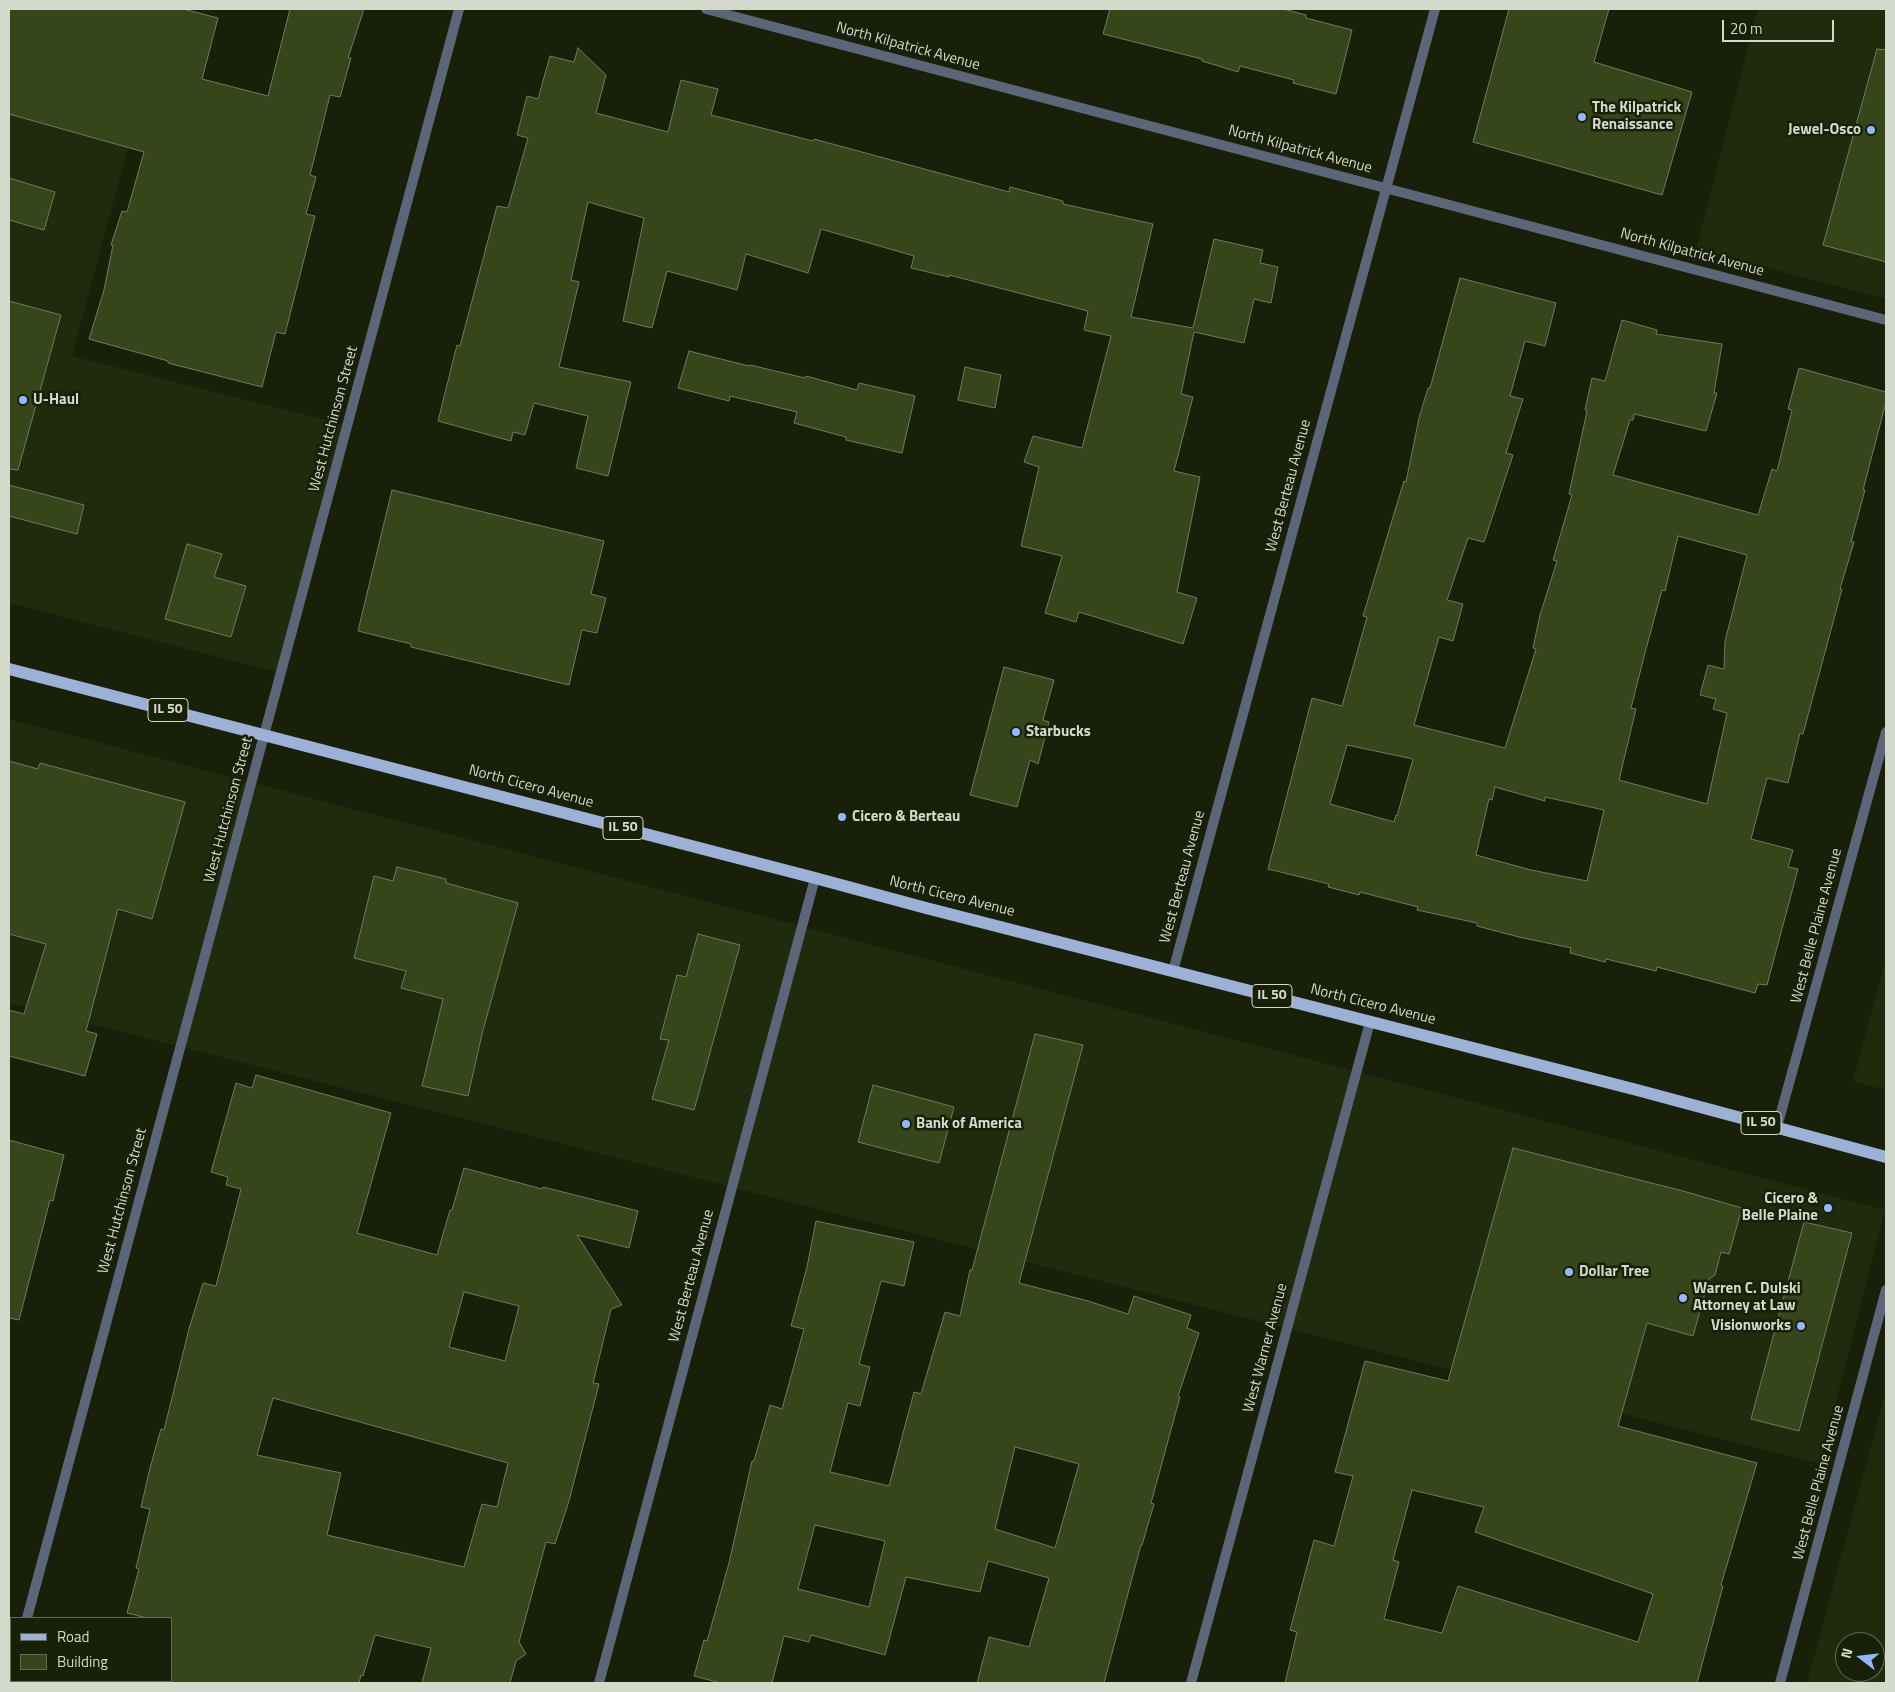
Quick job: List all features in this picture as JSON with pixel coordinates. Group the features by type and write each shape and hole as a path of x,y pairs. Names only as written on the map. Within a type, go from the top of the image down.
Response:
{"main road":[{"name":"North Cicero Avenue","path":"9,669 1777,1127 1886,1157"}],"street":[{"name":"West Hutchinson Street","path":"26,1617 459,9"},
{"name":"North Kilpatrick Avenue","path":"706,9 1886,320"},
{"name":"West Berteau Avenue","path":"1173,971 1435,9"},
{"name":"West Belle Plaine Avenue","path":"1777,1127 1886,732"},
{"name":"West Berteau Avenue","path":"599,1683 815,878"},
{"name":"West Warner Avenue","path":"1192,1683 1370,1022"},
{"name":"West Belle Plaine Avenue","path":"1780,1683 1886,1290"}],"shaded area":[{"path":"9,9 165,9 72,356 342,424 277,672 9,603"},
{"path":"1758,9 1886,9 1886,299 1696,249"},
{"path":"9,719 1885,1210 1820,1464 9,1003"},
{"path":"1886,958 1886,1090 1853,1081"},
{"path":"1886,1391 1886,1683 1807,1683"}],"building":[{"path":"9,9 183,9 218,18 202,79 268,96 290,9 364,9 348,58 351,58 340,97 330,95 310,175 316,177 306,214 315,216 285,334 276,332 262,387 168,363 168,361 89,339 104,290 113,245 111,245 122,211 127,212 144,152 9,114"},
{"path":"1110,9 1283,9 1306,15 1306,18 1352,30 1336,94 1293,83 1294,80 1240,66 1238,72 1202,61 1202,59 1103,34"},
{"name":"The Kilpatrick Renaissance","path":"1509,9 1609,9 1594,62 1692,92 1662,195 1473,142"},
{"path":"578,48 606,75 596,113 668,132 681,80 718,89 711,115 813,141 814,139 1009,192 1010,187 1063,201 1063,204 1153,224 1131,317 1193,328 1214,239 1263,250 1260,263 1278,267 1271,303 1254,299 1244,343 1194,332 1181,394 1193,397 1174,471 1200,477 1177,592 1197,598 1183,644 1079,612 1076,622 1045,613 1062,556 1021,546 1039,467 1024,462 1033,436 1082,448 1111,336 1084,330 1088,311 949,275 949,277 911,268 914,256 821,229 808,273 746,254 737,290 667,271 652,328 623,321 644,218 588,202 571,280 579,282 559,367 631,382 608,476 576,468 588,416 534,403 525,435 513,432 511,441 438,421 457,345 460,346 497,206 508,208 528,138 517,135 527,96 538,99 550,56 574,62"},
{"name":"Jewel-Osco","path":"1877,49 1886,50 1886,262 1823,245"},
{"path":"9,178 55,192 44,230 9,220"},
{"path":"1460,278 1556,303 1545,346 1525,341 1510,396 1523,399 1506,453 1513,455 1484,542 1468,538 1447,600 1463,604 1453,641 1439,637 1414,725 1505,748 1536,649 1533,648 1540,615 1557,561 1553,560 1572,495 1569,494 1587,411 1585,410 1592,378 1605,381 1622,320 1657,330 1656,334 1722,344 1714,393 1717,393 1706,431 1634,414 1633,420 1630,420 1613,475 1758,515 1772,469 1777,471 1792,410 1788,409 1799,368 1886,392 1886,402 1851,542 1854,542 1803,734 1800,733 1788,783 1767,778 1751,839 1793,850 1788,867 1798,869 1767,985 1758,984 1755,993 1657,967 1656,971 1606,959 1605,962 1570,953 1571,948 1519,937 1477,926 1477,923 1417,910 1418,907 1360,892 1359,895 1328,887 1329,884 1268,869 1312,698 1342,706 1367,617 1363,616 1404,481 1406,482 1419,418 1428,388 1430,388","holes":["1678,536 1747,555 1725,641 1724,669 1708,665 1700,695 1716,699 1713,709 1727,713 1707,804 1619,780 1636,709 1631,708 1662,590 1665,591","1347,745 1413,759 1394,822 1330,804","1495,787 1545,801 1545,797 1604,810 1587,881 1531,870 1476,855 1489,799 1492,800"]},
{"name":"U-Haul","path":"9,301 61,315 18,470 9,469"},
{"path":"689,351 805,378 806,376 857,390 859,383 915,396 902,453 846,440 846,437 794,423 797,412 730,396 729,401 678,388"},
{"path":"965,367 1001,375 995,408 958,400"},
{"path":"9,485 84,505 77,534 9,516"},
{"path":"392,490 604,541 591,594 606,598 597,633 582,630 569,685 411,647 411,644 358,631"},
{"path":"187,544 222,554 214,577 246,586 231,637 165,619"},
{"name":"Starbucks","path":"1004,667 1054,680 1043,720 1049,722 1038,764 1030,760 1017,807 970,795"},
{"path":"9,761 38,769 40,763 185,802 152,919 118,909 86,1031 97,1034 85,1076 9,1056 9,1010 24,1014 46,944 9,934"},
{"path":"397,867 446,879 446,883 518,903 482,1034 468,1096 422,1086 443,999 401,988 406,971 354,958 374,876 393,881"},
{"path":"698,934 740,945 694,1110 652,1099 669,1040 660,1039 677,975 686,977"},
{"path":"1035,1034 1083,1045 1019,1283 1088,1301 1128,1314 1134,1296 1191,1315 1187,1328 1199,1333 1178,1396 1180,1397 1151,1503 1154,1504 1104,1683 977,1683 989,1637 1029,1647 1049,1578 988,1561 980,1592 906,1577 885,1655 811,1635 809,1642 784,1636 772,1683 721,1683 694,1676 704,1640 707,1641 729,1563 752,1461 754,1461 770,1405 782,1409 804,1329 791,1326 807,1267 816,1221 914,1242 904,1286 881,1281 859,1364 870,1367 860,1406 848,1403 830,1472 889,1486 914,1392 921,1394 945,1312 960,1316 970,1270 972,1270","holes":["1015,1447 1079,1464 1055,1548 995,1529","815,1525 885,1541 869,1607 798,1589"]},
{"path":"256,1075 391,1113 357,1233 437,1255 464,1168 542,1189 543,1187 638,1211 629,1248 577,1235 622,1305 611,1309 593,1383 599,1384 569,1501 555,1544 546,1542 519,1642 526,1654 516,1661 510,1683 422,1683 431,1648 375,1635 363,1676 361,1675 359,1683 171,1683 172,1617 143,1617 127,1613 139,1569 136,1568 150,1509 141,1507 150,1468 161,1429 164,1430 189,1329 203,1283 216,1286 241,1189 226,1185 228,1177 211,1172 236,1083 252,1088","holes":["464,1292 519,1306 505,1361 449,1347","273,1398 508,1463 497,1507 482,1504 464,1567 327,1535 341,1473 257,1455"]},
{"name":"Bank of America","path":"873,1085 954,1107 939,1163 858,1142"},
{"path":"9,1140 64,1155 53,1201 50,1200 19,1320 9,1318"},
{"path":"1513,1148 1742,1208 1729,1254 1721,1252 1715,1275 1709,1279 1693,1336 1647,1323 1618,1426 1757,1463 1721,1585 1723,1586 1697,1683 1285,1683 1297,1632 1290,1630 1314,1540 1334,1546 1353,1476 1335,1472 1365,1361 1448,1381","holes":["1412,1490 1484,1507 1475,1532 1653,1594 1638,1642 1458,1586 1442,1633 1384,1619 1399,1562 1393,1560"]},
{"name":"Visionworks","path":"1804,1222 1852,1233 1799,1431 1751,1419"}],"place":[{"name":"The Kilpatrick Renaissance","path":"1582,117"},
{"name":"Jewel-Osco","path":"1871,130"},
{"name":"U-Haul","path":"23,400"},
{"name":"Starbucks","path":"1016,732"},
{"name":"Cicero & Berteau","path":"842,817"},
{"name":"Bank of America","path":"906,1124"},
{"name":"Cicero & Belle Plaine","path":"1828,1208"},
{"name":"Dollar Tree","path":"1569,1272"},
{"name":"Warren C. Dulski Attorney at Law","path":"1683,1298"},
{"name":"Visionworks","path":"1801,1326"}]}
